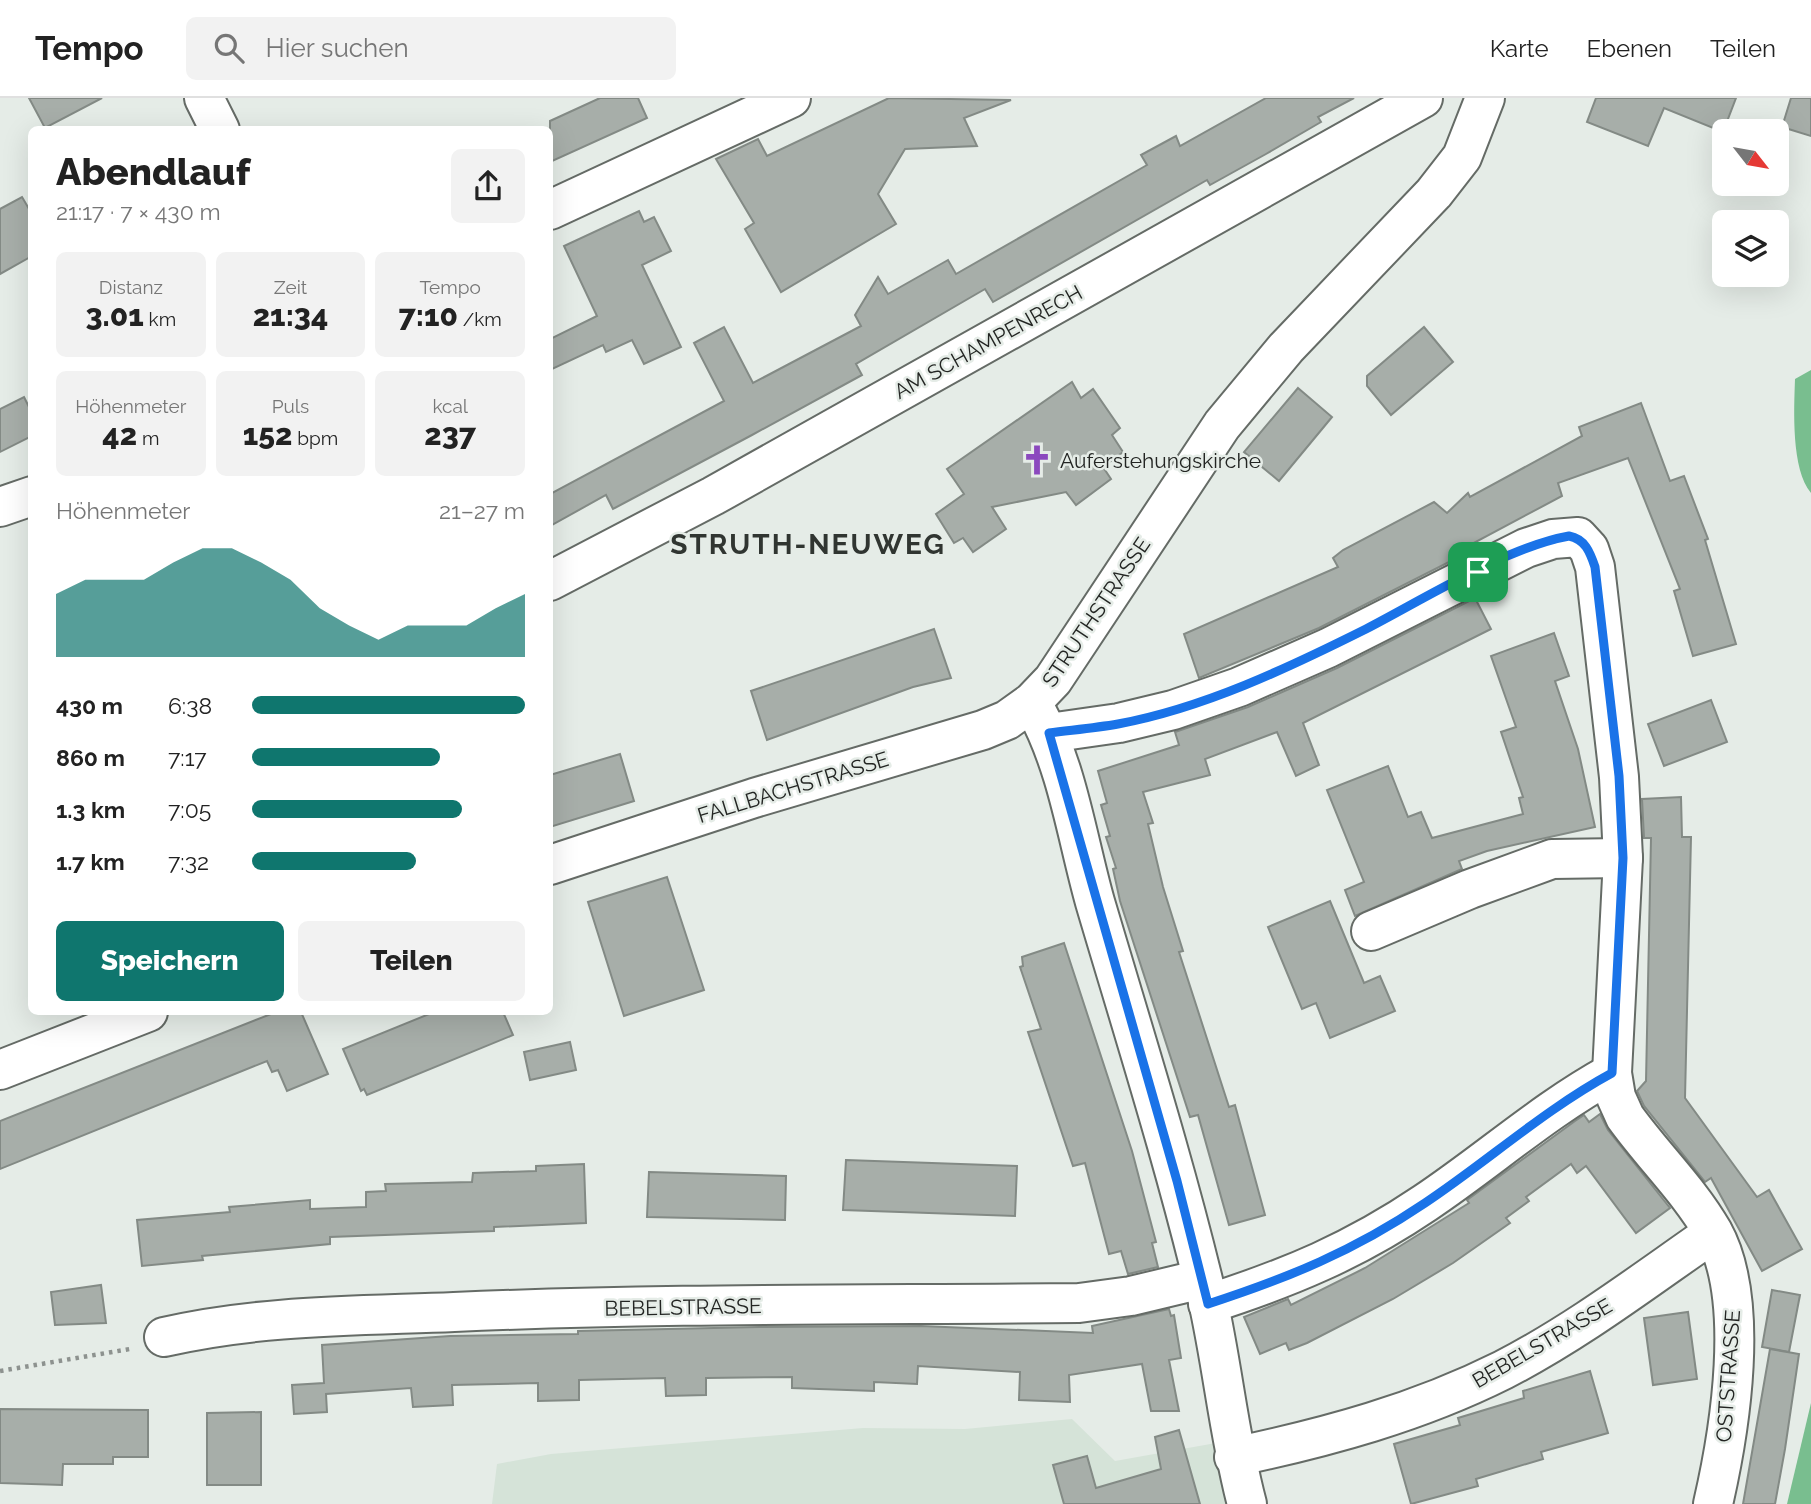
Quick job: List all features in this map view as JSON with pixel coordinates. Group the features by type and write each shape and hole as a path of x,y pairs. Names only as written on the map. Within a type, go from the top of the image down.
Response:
{"street":[{"path":"204,98 218,126"},
{"path":"553,210 791,98"},
{"name":"AM SCHAMPENRECH","path":"553,580 713,496 1423,98"},
{"name":"STRUTHSTRASSE","path":"1040,717 1067,662 1222,425 1286,348 1434,193 1462,157 1485,98"},
{"path":"0,507 28,497"},
{"path":"1247,1504 1234,1457 1205,1291 1040,717 1119,723 1172,710 1239,687 1328,648 1526,548 1553,539 1578,537 1589,549 1595,567 1619,776 1623,858 1612,1073"},
{"name":"FALLBACHSTRASSE","path":"553,864 754,798 983,730 1007,720 1040,717"},
{"path":"1371,931 1469,889 1552,859 1623,858"},
{"path":"0,1070 140,1015"},
{"name":"BEBELSTRASSE","path":"164,1337 213,1325 262,1320 530,1309 1079,1303 1205,1291 1304,1271 1367,1239 1425,1203 1578,1091 1612,1073"},
{"name":"OSTSTRASSE","path":"1612,1073 1616,1097 1625,1117 1713,1233 1726,1261 1734,1295 1730,1402 1713,1504"},
{"name":"BEBELSTRASSE","path":"1234,1457 1322,1438 1382,1420 1449,1395 1505,1369 1570,1331 1713,1233"}],"path":[{"path":"0,1371 125,1351 164,1337"}],"shaded area":[{"path":"1072,1419 1115,1461 1216,1443 1231,1504 492,1504 497,1464 551,1454 863,1428 965,1429"}],"green space":[{"path":"1811,370 1811,493 1797,455 1794,407 1795,379"},
{"path":"1811,1403 1811,1504 1787,1504"}],"building":[{"path":"29,98 102,98 49,126 44,126"},
{"path":"600,98 638,98 647,118 553,161 553,126 550,126 550,121"},
{"path":"889,98 1011,100 964,118 977,146 905,149 878,194 896,224 781,292 745,229 754,223 716,159 758,139 767,156"},
{"path":"1266,98 1354,98 1318,117 1321,122 1266,154 1210,185 1207,180 993,302 985,289 856,364 862,375 613,509 606,495 553,524 553,492 724,401 694,343 724,327 753,383 861,326 855,315 878,277 888,294 948,260 956,274 1147,165 1141,155 1176,136 1180,146"},
{"path":"1596,98 1736,98 1728,119 1712,119 1712,128 1664,108 1648,146 1587,122"},
{"path":"1791,98 1811,98 1811,136 1789,129 1789,119 1784,119"},
{"path":"22,197 28,207 28,258 0,274 0,209"},
{"path":"639,211 644,222 654,217 671,251 642,265 681,347 644,364 632,340 606,352 603,345 553,369 553,338 597,316 564,246"},
{"path":"1424,327 1453,362 1391,415 1367,386 1367,376"},
{"name":"Auferstehungskirche","path":"1072,382 1081,398 1093,389 1120,428 1112,435 1123,452 1103,467 1111,479 1076,505 1066,492 992,507 1006,529 973,552 963,538 954,543 936,514 964,494 947,469"},
{"path":"1298,388 1332,417 1279,481 1244,452"},
{"path":"24,397 28,405 28,438 0,452 0,409"},
{"path":"1641,403 1670,481 1684,476 1708,539 1705,540 1736,644 1693,656 1674,591 1680,589 1628,458 1558,483 1562,496 1453,554 1455,559 1319,628 1199,678 1184,634 1338,567 1333,558 1343,550 1434,502 1447,513 1468,493 1470,497 1582,436 1579,427"},
{"path":"1475,598 1491,629 1303,723 1319,765 1296,776 1277,732 1205,759 1210,775 1143,792 1153,823 1148,824 1163,887 1183,951 1179,952 1229,1107 1235,1105 1265,1215 1229,1225 1198,1115 1190,1117 1120,901 1113,869 1116,868 1106,837 1110,836 1101,805 1107,803 1098,771 1179,745 1175,732 1248,707 1337,668"},
{"path":"934,629 951,678 913,687 767,740 751,691"},
{"path":"1554,633 1569,676 1555,681 1578,749 1595,827 1487,851 1459,861 1462,869 1355,916 1345,890 1364,882 1327,790 1388,766 1408,817 1421,812 1432,838 1523,814 1519,798 1523,797 1501,732 1516,727 1491,656"},
{"path":"1711,700 1727,742 1664,766 1648,724"},
{"path":"620,754 634,801 553,826 553,774"},
{"path":"1681,797 1682,837 1691,837 1685,1098 1757,1197 1769,1190 1802,1249 1762,1271 1711,1178 1705,1182 1644,1106 1637,1091 1646,1081 1651,838 1644,838 1642,799"},
{"path":"667,877 704,990 624,1016 588,902"},
{"path":"1330,901 1364,983 1380,976 1395,1011 1330,1038 1316,1003 1302,1009 1268,927"},
{"path":"1064,943 1132,1151 1156,1242 1152,1243 1158,1267 1128,1274 1121,1251 1109,1254 1085,1163 1073,1166 1028,1032 1041,1029 1020,967 1023,966 1022,957"},
{"path":"268,1015 302,1015 328,1074 287,1091 278,1070 272,1072 267,1061 0,1169 0,1121"},
{"path":"427,1015 504,1015 513,1035 367,1095 364,1089 361,1091 343,1049"},
{"path":"570,1042 576,1070 530,1080 524,1052"},
{"path":"1600,1114 1608,1130 1670,1208 1636,1233 1586,1166 1577,1173 1571,1164 1526,1197 1529,1201 1506,1218 1510,1223 1453,1263 1393,1299 1307,1343 1289,1350 1286,1343 1260,1354 1244,1317 1288,1299 1291,1305 1365,1268 1469,1203 1467,1200 1584,1115 1589,1122"},
{"path":"846,1160 1017,1166 1015,1216 843,1210"},
{"path":"584,1164 586,1223 494,1227 494,1231 330,1237 330,1244 202,1256 203,1260 142,1266 137,1220 230,1212 229,1207 310,1200 310,1209 366,1207 366,1192 386,1191 385,1184 472,1182 473,1173 536,1171 536,1166"},
{"path":"649,1172 786,1176 785,1220 647,1217"},
{"path":"101,1285 106,1323 55,1325 51,1292"},
{"path":"1772,1290 1800,1295 1789,1352 1762,1347"},
{"path":"1169,1309 1171,1316 1174,1315 1181,1358 1169,1360 1179,1411 1151,1411 1142,1364 1069,1375 1070,1402 1019,1400 1020,1372 918,1366 917,1384 874,1382 874,1391 792,1388 792,1377 706,1378 706,1395 666,1396 665,1378 579,1380 579,1400 538,1401 538,1383 452,1385 453,1405 413,1407 411,1388 326,1394 327,1412 294,1414 292,1385 324,1383 322,1345 450,1336 759,1327 921,1326 1093,1333 1092,1326"},
{"path":"1688,1312 1697,1379 1653,1385 1644,1318"},
{"path":"1770,1349 1799,1354 1785,1449 1775,1504 1743,1504"},
{"path":"1590,1371 1608,1433 1541,1452 1543,1459 1476,1479 1478,1486 1411,1504 1394,1444 1460,1425 1458,1418 1524,1398 1523,1391"},
{"path":"0,1409 148,1410 148,1457 113,1457 113,1464 63,1464 62,1485 0,1483"},
{"path":"261,1412 261,1485 207,1485 207,1413"},
{"path":"1179,1430 1200,1504 1064,1504 1053,1465 1087,1456 1096,1488 1161,1469 1155,1437"}],"place":[{"name":"Auferstehungskirche","path":"1037,460"}],"district":[{"name":"STRUTH-NEUWEG","path":"808,544"}],"route":[{"path":"1569,536 1578,537 1589,549 1595,567 1619,776 1623,858 1612,1073 1578,1091 1425,1203 1367,1239 1304,1271 1208,1304 1177,1181 1085,867 1062,772 1049,733 1119,723 1172,710 1239,687 1328,648 1478,572 1526,548 1569,536"}]}
